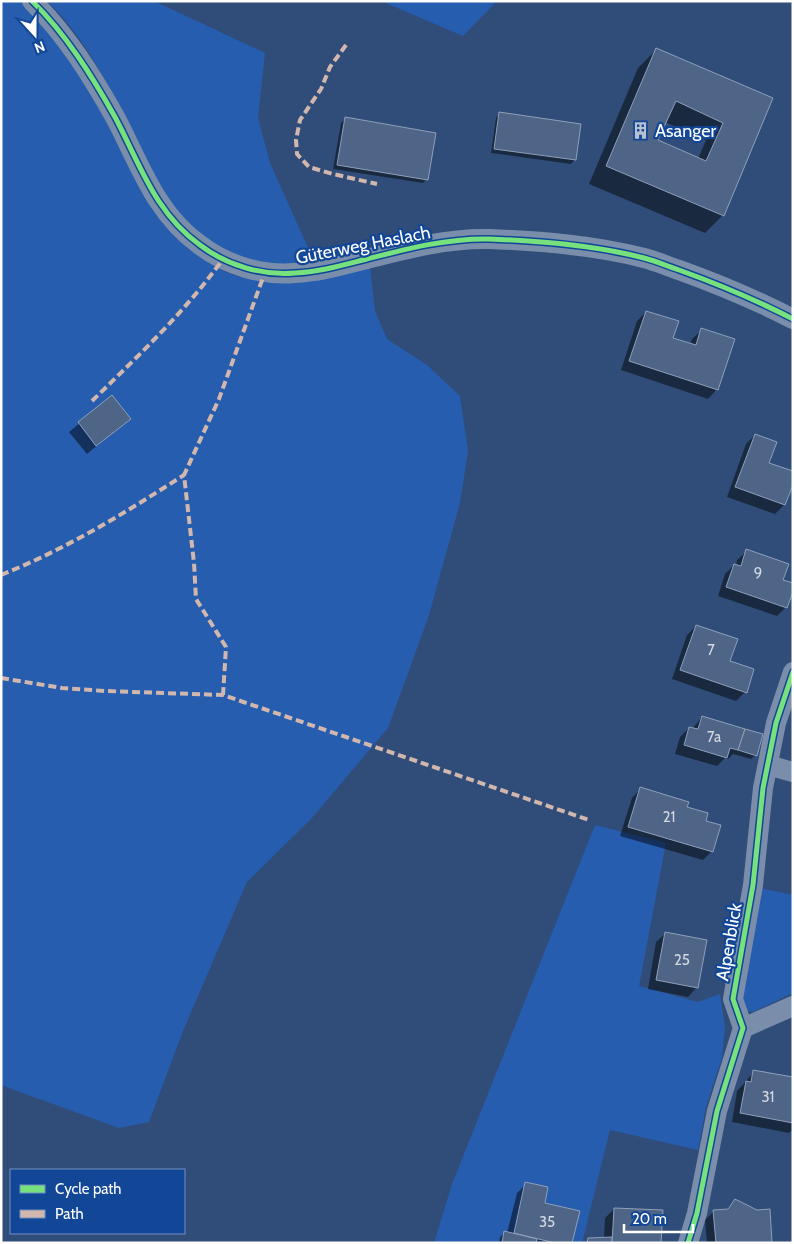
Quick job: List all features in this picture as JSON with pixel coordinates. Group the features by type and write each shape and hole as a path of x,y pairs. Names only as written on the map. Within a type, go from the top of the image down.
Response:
{"street":[{"name":"Güterweg Haslach","path":"32,1 64,38 89,72 116,118 154,194 177,227 201,247 228,262 260,272 294,274 334,267 436,243 486,239 542,242 599,249 645,258 751,298 793,319"},
{"name":"Alpenblick","path":"743,1028 733,999 753,885 763,788 776,723 793,672"},
{"path":"768,765 793,772"},
{"path":"688,1243 697,1213 716,1111 743,1028 793,1006"}],"shaded area":[{"path":"1,1 23,1 39,19 93,94 164,224 189,249 225,272 240,277 370,267 375,311 387,339 427,365 460,396 468,451 460,503 429,615 388,728 311,819 247,882 183,1031 149,1122 119,1128 1,1085"},
{"path":"47,1 154,1 265,53 258,118 270,163 314,261 284,266 255,262 212,243 188,224 178,214 163,192 112,92 89,53 76,34"},
{"path":"381,1 497,1 463,36"},
{"path":"595,825 666,843 639,986 698,1002 720,994 725,1027 722,1058 706,1107 698,1150 610,1130 582,1243 434,1243 452,1184"},
{"path":"759,888 793,895 793,993 753,1012 748,1011 740,994"}],"building":[{"name":"Asanger","path":"656,48 773,98 724,216 606,166","holes":["676,101 723,123 706,161 658,140"]},
{"path":"499,112 581,124 576,160 494,149"},
{"path":"345,117 436,133 428,180 337,165"},
{"path":"646,311 679,321 673,338 696,345 701,328 735,339 718,390 629,361"},
{"path":"112,395 131,419 96,446 78,422"},
{"path":"755,434 777,442 769,463 793,471 793,485 785,505 735,487"},
{"path":"746,549 789,564 783,580 793,583 793,592 787,608 726,587 734,564 741,566"},
{"path":"696,625 738,639 730,661 754,669 747,693 680,670"},
{"path":"702,716 745,729 738,750 730,748 727,758 684,745 689,727 698,729"},
{"path":"745,729 763,734 757,756 738,750"},
{"path":"640,787 689,802 687,807 708,813 706,821 721,825 713,852 628,827"},
{"path":"665,932 707,940 698,988 656,980"},
{"path":"753,1070 793,1077 793,1123 740,1113 746,1081 751,1082"},
{"path":"525,1182 548,1187 545,1203 580,1211 572,1243 555,1243 514,1233"},
{"path":"735,1199 757,1210 770,1209 772,1243 716,1243 713,1210 728,1209"},
{"path":"614,1208 663,1210 661,1243 612,1243"},
{"path":"504,1231 537,1239 536,1243 502,1243"},
{"path":"612,1237 612,1243 587,1243 588,1238"}],"marked path":[{"path":"346,45 330,67 321,89 300,120 296,140 297,154 309,167 377,184"},
{"path":"92,401 177,315 223,259"},
{"path":"223,695 226,647 196,599 184,475 219,399 265,272"},
{"path":"1,575 49,554 95,530 184,475"},
{"path":"1,678 62,688 223,695 589,820"}],"cycle path":[{"path":"32,1 56,27 88,71 115,117 150,187 171,218 200,245 221,258 257,271 295,273 322,270 412,248 458,240 489,239 567,244 606,250 653,261 694,275 793,319"},
{"path":"688,1243 697,1213 717,1111 743,1028 733,999 753,885 763,788 776,723 793,672"}],"place":[{"name":"Asanger","path":"641,131"}]}
